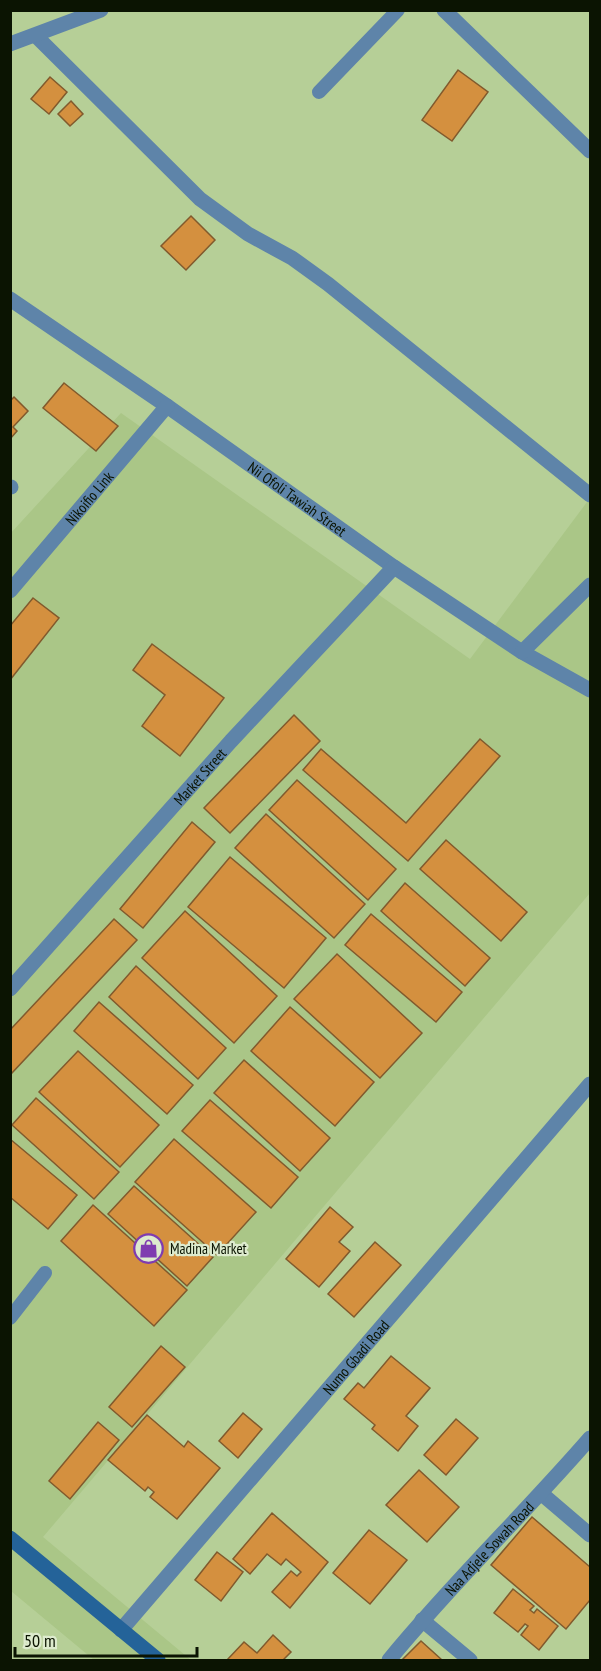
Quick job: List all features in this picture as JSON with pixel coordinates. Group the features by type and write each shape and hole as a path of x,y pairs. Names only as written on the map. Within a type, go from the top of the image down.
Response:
{"main road":[{"path":"10,1538 158,1660"}],"street":[{"path":"10,44 101,10"},
{"path":"444,10 591,151"},
{"path":"36,36 200,199 248,234 292,258 328,284 591,495"},
{"name":"Nii Ofoli Tawiah Street","path":"11,299 394,567 522,652 591,690"},
{"name":"Nikoifio Link","path":"10,591 167,406"},
{"name":"Market Street","path":"10,989 231,741 394,567"},
{"path":"522,652 591,585"},
{"name":"Numo Gbadi Road","path":"121,1630 591,1084"},
{"name":"Naa Adjele Sowah Road","path":"389,1660 422,1620 542,1494 591,1438"},
{"path":"542,1494 591,1535"},
{"path":"422,1620 470,1660"}],"lane":[{"path":"319,92 398,10"},
{"path":"10,1318 45,1273"}],"shaded area":[{"name":"Madina Market","path":"121,413 470,659 590,498 590,893 43,1537 191,1660 94,1660 11,1591 10,534"}],"building":[{"path":"458,70 488,92 452,141 422,120"},
{"path":"50,77 67,92 49,114 31,99"},
{"path":"71,101 83,114 70,126 58,114"},
{"path":"191,216 215,240 186,270 161,246"},
{"path":"64,383 118,426 96,451 43,408"},
{"path":"14,397 28,411 13,427 17,431 10,439 10,401"},
{"path":"33,598 59,618 10,680 10,626"},
{"path":"152,644 224,698 180,756 142,726 165,695 133,670"},
{"path":"294,715 320,741 230,833 204,808"},
{"path":"480,739 500,756 408,861 303,770 321,749 406,823"},
{"path":"297,780 396,869 368,900 269,810"},
{"path":"266,814 365,904 334,938 235,848"},
{"path":"192,822 215,842 143,928 120,909"},
{"path":"446,840 527,912 501,941 420,869"},
{"path":"230,857 326,938 284,988 188,907"},
{"path":"405,883 490,958 465,986 381,911"},
{"path":"185,911 277,996 234,1043 142,958"},
{"path":"371,914 462,992 436,1022 345,945"},
{"path":"114,919 137,940 10,1075 10,1030"},
{"path":"337,954 422,1033 380,1078 294,999"},
{"path":"136,966 226,1048 198,1079 109,997"},
{"path":"99,1002 193,1085 167,1114 74,1031"},
{"path":"290,1007 374,1082 335,1126 251,1051"},
{"path":"78,1051 159,1125 120,1167 39,1092"},
{"path":"244,1060 330,1138 300,1171 214,1093"},
{"path":"36,1098 119,1172 94,1199 12,1125"},
{"path":"210,1100 298,1177 271,1208 182,1131"},
{"path":"10,1139 77,1195 48,1229 10,1197"},
{"path":"174,1139 256,1212 217,1255 135,1182"},
{"path":"134,1186 213,1257 187,1286 108,1214"},
{"path":"93,1205 187,1290 154,1326 61,1241"},
{"path":"330,1207 353,1227 339,1242 350,1251 319,1287 286,1259"},
{"path":"375,1242 401,1265 354,1317 328,1294"},
{"path":"161,1346 185,1367 132,1427 109,1407"},
{"path":"391,1356 430,1388 406,1416 418,1426 398,1451 372,1429 375,1425 344,1399 358,1383 364,1388"},
{"path":"243,1413 262,1429 238,1458 219,1441"},
{"path":"147,1415 184,1447 188,1441 220,1468 177,1519 150,1497 154,1492 148,1487 145,1491 108,1460"},
{"path":"456,1419 478,1438 446,1475 424,1455"},
{"path":"98,1422 119,1440 70,1499 49,1481"},
{"path":"419,1470 459,1507 427,1542 386,1505"},
{"path":"272,1513 328,1562 290,1608 272,1592 291,1571 297,1576 301,1572 286,1559 281,1565 267,1554 250,1574 233,1559"},
{"path":"532,1517 590,1567 590,1600 566,1629 491,1565"},
{"path":"369,1530 407,1560 370,1604 333,1573"},
{"path":"217,1552 243,1572 221,1601 195,1580"},
{"path":"513,1589 534,1606 530,1610 534,1613 537,1609 558,1626 539,1650 521,1635 528,1626 525,1624 518,1632 494,1613"},
{"path":"273,1635 291,1652 283,1660 227,1660 244,1642 257,1653"},
{"path":"421,1641 442,1660 402,1660"}],"place":[{"name":"Madina Market","path":"149,1248"}]}
